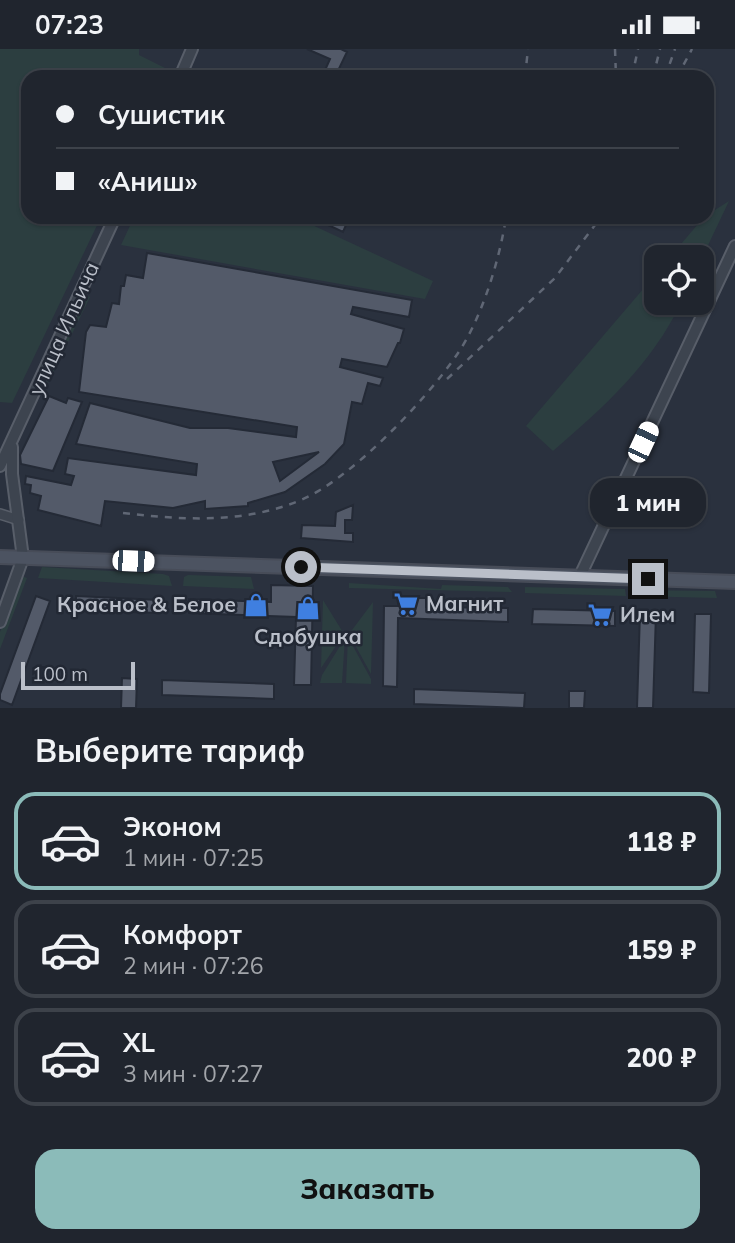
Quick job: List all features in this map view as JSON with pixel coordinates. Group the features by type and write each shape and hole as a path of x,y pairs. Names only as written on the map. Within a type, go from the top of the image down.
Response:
{"main road":[{"path":"0,557 735,582"}],"street":[{"path":"183,70 191,49"},
{"name":"улица Ильича","path":"0,468 112,224"},
{"path":"580,576 735,246"},
{"name":"улица Ильича","path":"13,440 12,474 23,558"},
{"path":"0,468 12,474"},
{"path":"0,514 19,520"},
{"path":"0,622 23,558"}],"shaded area":[{"path":"0,49 139,49 139,55 169,70 21,70 21,224 98,224 12,403 0,402"},
{"path":"729,201 708,245 680,245 698,224 714,224 714,211"},
{"path":"131,224 310,224 433,281 425,299 121,245"},
{"path":"644,288 644,315 674,315 656,346 625,384 553,451 526,426"},
{"path":"87,296 90,297 47,385 44,384"},
{"path":"42,567 163,574 169,576 172,586 38,578"},
{"path":"184,577 251,577 254,589 183,586"},
{"path":"21,578 27,578 0,649 0,632"},
{"path":"349,583 441,589 442,585 508,587 512,592 349,588"},
{"path":"525,587 625,589 626,596 525,593"},
{"path":"632,590 715,591 717,598 632,596"},
{"path":"323,600 344,634 321,668"},
{"path":"373,602 371,674 349,634"},
{"path":"348,637 371,679 371,684 346,683"},
{"path":"345,638 342,683 320,683 322,675"}],"building":[{"path":"307,49 341,49 347,52 338,70 325,70 330,59"},
{"path":"326,224 344,224 346,225 343,232"},
{"path":"147,253 412,300 409,317 353,307 351,314 404,329 400,343 387,367 342,359 340,367 383,378 380,386 368,383 362,404 352,402 344,444 325,464 285,492 248,503 248,506 205,509 205,501 173,508 105,501 101,526 38,510 41,496 30,493 31,485 25,484 26,476 71,485 74,476 65,474 68,458 196,475 197,464 76,444 90,403 190,428 228,428 296,437 297,427 79,392 86,332 90,325 106,327 112,303 119,304 121,286 124,286 126,275 143,278","holes":["319,452 280,481 273,462"]},
{"path":"49,396 66,403 68,398 82,402 53,471 21,464 20,455"},
{"path":"353,505 352,520 345,520 345,533 353,533 353,542 301,538 302,525 335,526 336,512"},
{"path":"271,585 313,586 311,685 294,685 296,617 189,613 189,599 271,602"},
{"path":"36,596 50,601 12,705 0,700 0,694"},
{"path":"76,596 158,600 158,613 76,610"},
{"path":"398,598 426,598 426,607 508,608 508,622 398,618 397,687 383,686 384,606 398,606"},
{"path":"533,609 615,611 615,626 532,624"},
{"path":"640,612 656,613 653,708 637,708"},
{"path":"695,614 711,614 709,693 693,692"},
{"path":"122,678 137,679 136,708 121,708"},
{"path":"162,680 274,684 274,699 162,695"},
{"path":"414,689 525,693 524,708 414,704"},
{"path":"569,691 585,691 584,708 569,708"}],"railway":[{"path":"526,70 528,49"},
{"path":"615,49 616,70"},
{"path":"634,70 638,49"},
{"path":"655,70 660,49"},
{"path":"668,70 675,49"},
{"path":"681,70 692,49"},
{"path":"123,513 191,518 235,517 279,508 301,500 342,475 407,416 456,356 474,325 488,289 505,224"},
{"path":"447,379 555,278 596,224"}],"place":[{"name":"Магнит","path":"406,604"},
{"name":"Красное & Белое","path":"256,605"},
{"name":"Сдобушка","path":"308,608"},
{"name":"Илем","path":"600,615"}],"route":[{"path":"301,567 648,579"}]}
